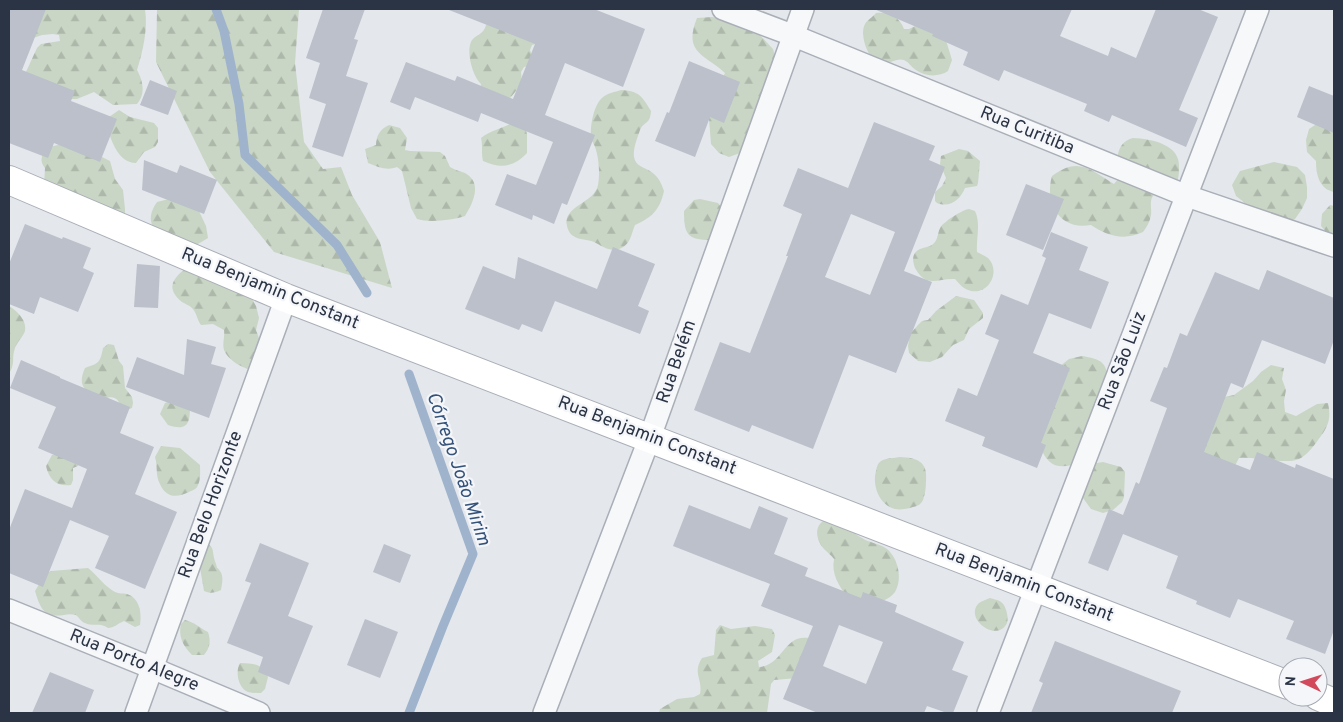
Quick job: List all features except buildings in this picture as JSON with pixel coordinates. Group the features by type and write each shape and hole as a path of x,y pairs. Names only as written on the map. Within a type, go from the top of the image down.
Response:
{"street":[{"name":"Rua Curitiba","path":"723,9 792,34 1187,196 1334,246"},
{"name":"Rua Belém","path":"544,713 650,437 792,34 803,9"},
{"name":"Rua São Luiz","path":"988,713 1258,9"},
{"name":"Rua Benjamin Constant","path":"9,180 286,298 1278,681"},
{"name":"Rua Belo Horizonte","path":"136,713 286,298"},
{"name":"Rua Porto Alegre","path":"9,610 259,713"}],"green space":[{"path":"28,9 145,9 144,40 137,70 143,92 137,104 113,105 94,92 77,99 65,99 25,74 37,48 41,44 60,41 59,35 53,34 30,39 27,27"},
{"path":"157,9 299,9 295,63 304,142 323,169 341,167 352,195 380,242 392,288 274,252 210,172 156,62"},
{"path":"515,9 526,10 543,42 532,45 530,50 532,56 529,66 524,67 521,72 520,83 510,98 480,92 481,84 475,76 471,64 469,52 471,42 483,31 486,25"},
{"path":"876,13 885,13 893,16 904,29 915,26 945,37 952,60 948,71 928,75 914,69 901,59 883,64 877,63 870,56 863,34 865,24"},
{"path":"712,17 724,19 757,32 773,49 776,60 755,112 754,135 740,153 729,157 719,153 711,144 709,119 714,95 725,73 698,52 694,46 693,39 693,30 697,18"},
{"path":"621,90 639,95 651,111 648,121 640,130 634,157 639,165 656,176 664,191 658,208 647,219 635,225 626,245 612,250 594,242 574,237 567,226 567,219 574,209 596,191 598,185 598,161 595,146 591,139 592,121 597,105 603,97"},
{"path":"119,110 130,117 154,123 158,128 158,142 155,147 144,152 136,163 129,162 119,154 106,123 109,117"},
{"path":"1321,121 1334,123 1334,192 1325,188 1319,180 1316,161 1307,152 1306,140 1309,129"},
{"path":"510,124 525,127 527,153 512,164 507,165 501,166 483,161 481,138"},
{"path":"389,125 400,128 407,138 405,150 440,152 445,156 450,167 470,177 474,182 475,193 465,216 428,221 417,219 411,208 402,171 397,167 386,169 368,163 365,149 376,145 379,133"},
{"path":"1133,138 1163,144 1175,153 1178,160 1179,173 1177,181 1153,196 1151,200 1151,217 1143,232 1122,237 1103,232 1091,225 1080,226 1071,224 1063,219 1057,213 1050,196 1052,176 1061,170 1077,166 1091,170 1114,184 1118,179 1117,160 1122,144"},
{"path":"62,144 94,153 110,161 115,179 123,190 125,215 100,226 93,227 80,226 74,222 44,185 45,168 42,158 45,148"},
{"path":"959,149 968,151 980,161 977,186 965,188 960,196 950,204 937,203 935,201 935,192 942,186 946,178 940,164 941,156"},
{"path":"1274,162 1297,167 1305,175 1307,187 1307,198 1302,209 1295,219 1284,223 1261,220 1236,196 1232,185 1240,171"},
{"path":"169,199 198,209 206,226 208,238 191,246 154,229 151,218 153,209 157,202"},
{"path":"700,199 718,203 721,207 711,240 692,237 686,230 684,211 694,200"},
{"path":"1330,205 1334,206 1334,241 1321,226 1322,214"},
{"path":"969,209 975,211 978,221 977,252 988,258 994,271 990,284 979,291 964,288 955,279 928,280 919,274 913,262 917,251 935,242 940,228 945,223"},
{"path":"185,269 247,290 256,306 259,318 256,330 260,341 253,370 236,363 226,354 223,348 224,330 213,324 201,325 194,310 182,302 174,293 172,288 174,280"},
{"path":"956,296 974,300 983,313 983,318 969,329 964,340 953,345 942,357 930,362 918,361 909,353 910,334 922,321 928,320 936,311"},
{"path":"9,306 21,316 25,331 15,348 9,374"},
{"path":"108,344 114,345 119,361 123,366 125,388 132,397 132,408 127,410 121,408 115,398 104,399 88,391 83,385 82,380 85,368 98,362 103,348"},
{"path":"1082,356 1094,358 1102,362 1106,370 1107,381 1081,462 1067,466 1056,465 1047,459 1040,446 1059,367 1069,359"},
{"path":"1271,365 1284,368 1282,379 1286,390 1285,412 1296,416 1317,404 1328,403 1329,421 1326,428 1311,449 1299,459 1278,461 1239,458 1228,479 1217,480 1190,431 1220,398 1234,395"},
{"path":"183,397 190,404 190,416 187,424 180,427 168,425 160,414 165,403"},
{"path":"161,446 180,448 200,465 200,480 196,488 176,496 162,489 158,481 155,457"},
{"path":"58,454 80,461 78,466 73,468 71,485 57,483 47,471 46,466 52,455"},
{"path":"900,457 912,458 923,465 926,474 926,484 921,504 910,508 895,509 889,507 881,499 876,488 875,476 877,466 881,461"},
{"path":"1103,462 1121,467 1125,472 1122,502 1113,510 1103,513 1091,509 1080,494 1091,464"},
{"path":"828,519 844,525 860,537 884,547 891,553 898,569 899,581 895,592 891,596 876,604 848,598 835,575 834,559 819,542 818,528 823,521"},
{"path":"200,539 206,542 212,549 217,568 222,575 221,590 209,593 204,591 200,568"},
{"path":"88,568 111,590 116,593 127,594 135,599 141,616 140,625 135,627 124,621 108,628 102,625 91,625 76,615 52,615 41,607 35,591 45,574 51,571"},
{"path":"990,598 999,601 1006,609 1008,621 1002,629 996,631 983,626 975,615 975,609 979,603"},
{"path":"185,620 208,632 208,650 204,655 192,655 186,648 181,637 180,628"},
{"path":"720,625 731,629 755,626 772,629 775,635 772,652 758,661 759,667 774,661 794,641 800,638 809,638 798,678 774,680 771,684 767,713 659,713 660,709 677,699 694,697 700,694 699,663 702,658 714,655 716,630"},
{"path":"240,663 257,665 263,669 268,677 265,689 261,693 248,692 242,687 238,675"}],"waterway":[{"name":"Córrego João Mirim","path":"216,9 224,31 239,104 245,155 337,245 367,293"},
{"name":"Córrego João Mirim","path":"409,374 473,554 409,713"}]}
